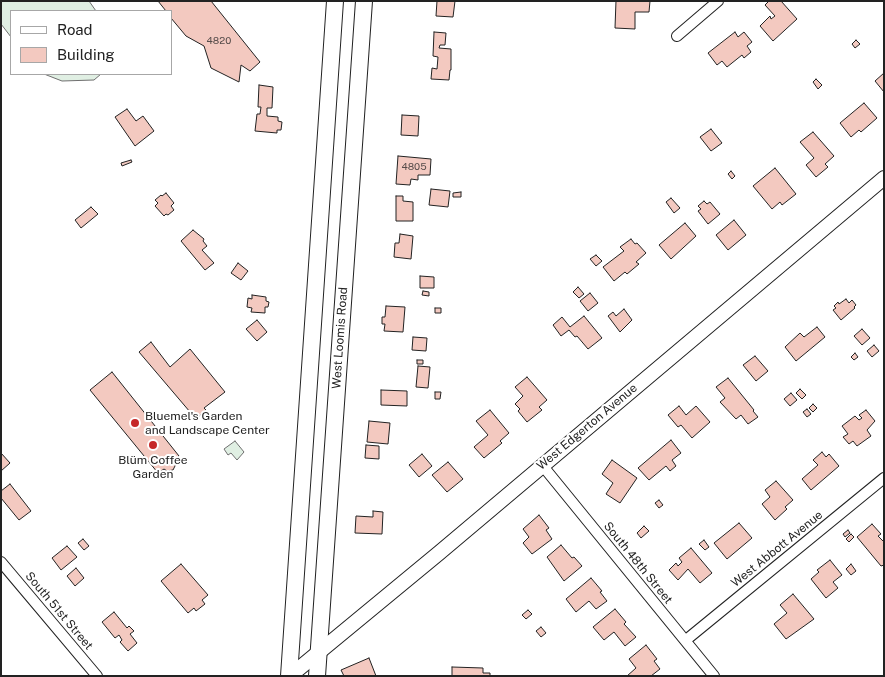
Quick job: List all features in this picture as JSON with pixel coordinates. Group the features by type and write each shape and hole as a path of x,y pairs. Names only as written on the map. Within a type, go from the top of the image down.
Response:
{"main road":[{"path":"290,676 335,1"},
{"name":"West Loomis Road","path":"318,676 364,1"},
{"path":"317,261 346,262"},
{"path":"296,576 324,578"}],"street":[{"path":"677,36 718,1"},
{"name":"West Edgerton Avenue","path":"290,676 884,178"},
{"name":"South 48th Street","path":"542,465 714,676"},
{"name":"West Abbott Avenue","path":"686,640 883,480"},
{"name":"South 51st Street","path":"1,562 97,676"}],"green space":[{"path":"1,1 89,1 95,10 10,10 10,36 1,24"},
{"path":"47,75 100,75 94,80 62,81"},
{"path":"235,441 244,452 237,460 231,453 228,455 224,449"}],"building":[{"path":"158,1 211,1 260,62 250,71 241,65 239,82 211,68 204,46 186,36 172,19 172,10 165,10"},
{"path":"437,1 455,1 453,17 436,16"},
{"path":"616,1 650,1 649,12 635,12 635,29 615,28"},
{"path":"769,1 781,1 797,19 773,41 760,26 770,16 771,19 775,16 765,5"},
{"path":"434,32 446,33 445,45 440,45 439,48 451,49 449,80 431,79 432,68 437,69 438,57 433,56"},
{"path":"735,32 738,37 744,32 752,42 747,46 751,52 744,58 742,55 727,67 722,61 717,65 708,53"},
{"path":"856,40 860,44 855,48 852,44"},
{"path":"884,73 884,92 875,81"},
{"path":"816,79 822,85 818,89 813,82"},
{"path":"259,85 273,87 272,108 267,108 267,116 278,117 278,121 282,122 281,130 277,130 277,133 255,131 257,114 260,114 261,107 258,107"},
{"path":"864,103 877,118 861,132 859,130 851,137 840,123"},
{"path":"127,109 136,121 143,116 154,131 135,146 115,117"},
{"path":"402,115 419,116 418,136 401,135"},
{"path":"711,129 722,143 711,151 700,137"},
{"path":"813,132 834,156 825,164 828,167 816,177 806,165 814,158 800,142"},
{"path":"398,156 431,159 430,175 418,175 418,180 411,179 410,185 396,184"},
{"path":"131,160 132,162 122,166 121,163"},
{"path":"775,168 796,194 782,205 780,202 772,209 753,186"},
{"path":"731,171 735,176 732,179 728,174"},
{"path":"431,189 450,191 448,207 429,205"},
{"path":"461,192 461,197 453,197 453,193"},
{"path":"166,193 174,203 171,206 174,210 164,216 155,206 158,203 155,200"},
{"path":"396,196 403,196 403,201 413,202 413,221 396,221"},
{"path":"671,198 680,208 674,213 666,202"},
{"path":"704,201 707,204 710,202 720,214 708,224 698,211 701,209 698,206"},
{"path":"91,207 98,214 81,228 75,220"},
{"path":"734,220 746,235 728,250 716,235"},
{"path":"685,223 696,236 671,259 659,245"},
{"path":"193,230 204,239 203,241 207,246 202,250 214,263 205,270 181,241"},
{"path":"400,234 413,236 411,259 394,257 395,243 399,243"},
{"path":"631,239 646,253 636,262 639,264 627,274 625,272 614,281 603,267 624,251 620,247"},
{"path":"596,255 602,261 596,266 590,259"},
{"path":"238,263 248,271 241,280 231,273"},
{"path":"420,276 434,277 434,288 420,288"},
{"path":"578,287 584,294 579,298 573,292"},
{"path":"423,291 429,292 429,296 422,295"},
{"path":"590,293 598,303 588,311 580,301"},
{"path":"252,295 266,297 266,301 269,302 268,307 265,307 265,313 251,312 252,308 247,307 248,298 252,299"},
{"path":"846,299 849,303 852,300 856,305 841,320 833,310 838,302 839,304"},
{"path":"386,306 405,307 403,332 384,331 385,324 382,324 382,317 385,317"},
{"path":"435,308 441,308 441,313 435,313"},
{"path":"624,309 632,320 620,332 608,316 613,312 616,316"},
{"path":"584,316 602,338 588,349 569,330 561,336 553,325 562,317 570,327"},
{"path":"257,320 267,332 257,341 246,329"},
{"path":"817,327 825,337 796,361 785,347 800,333 804,337"},
{"path":"862,329 870,338 862,345 854,336"},
{"path":"413,337 427,338 426,351 412,350"},
{"path":"151,342 170,367 190,349 225,392 204,408 206,410 196,419 139,352"},
{"path":"874,345 879,351 872,357 867,351"},
{"path":"855,353 858,357 854,360 851,357"},
{"path":"755,356 768,371 756,381 743,365"},
{"path":"417,360 423,360 423,364 417,364"},
{"path":"418,366 430,367 428,388 416,387"},
{"name":"Bluemel's Garden and Landscape Center","path":"112,372 179,456 174,459 176,464 173,470 167,471 164,469 158,473 90,390"},
{"path":"527,377 547,400 539,407 542,410 527,422 515,404 523,396 515,387"},
{"path":"728,378 758,417 748,424 741,415 736,419 720,402 725,398 716,387"},
{"path":"800,389 806,395 802,399 796,393"},
{"path":"381,390 407,391 407,406 381,405"},
{"path":"435,392 441,392 440,399 435,399"},
{"path":"791,393 797,400 790,406 784,399"},
{"path":"813,404 817,408 813,412 809,408"},
{"path":"679,406 686,415 696,406 710,422 692,438 681,425 678,427 668,415"},
{"path":"807,409 811,414 807,417 803,412"},
{"path":"490,410 509,433 500,441 502,443 484,458 474,447 488,435 476,421"},
{"path":"866,410 875,421 867,430 871,436 857,446 853,441 849,444 843,437 848,434 842,426 855,416 859,420 862,418 859,415"},
{"path":"369,421 390,423 388,444 367,442"},
{"path":"671,440 681,453 672,460 676,466 670,471 666,466 649,480 638,468"},
{"path":"366,445 379,446 379,459 365,458"},
{"path":"822,452 826,457 829,454 839,466 811,490 802,479 818,465 813,460"},
{"path":"1,453 10,463 1,471"},
{"path":"422,454 432,466 419,477 409,465"},
{"path":"612,460 637,478 620,503 606,494 613,483 602,474"},
{"path":"448,462 463,479 447,492 432,475"},
{"path":"776,481 793,500 785,507 787,509 775,520 762,504 770,497 765,490"},
{"path":"10,484 31,511 19,520 1,498 1,491"},
{"path":"659,500 663,505 659,508 655,503"},
{"path":"373,511 383,512 382,534 355,533 356,516 373,517"},
{"path":"539,515 549,528 546,530 552,539 532,554 523,543 529,537 523,529"},
{"path":"739,523 752,538 727,559 714,543"},
{"path":"872,524 881,534 878,536 884,542 884,565 881,566 857,537"},
{"path":"644,526 649,531 641,538 637,533"},
{"path":"848,530 850,533 845,537 843,534"},
{"path":"851,534 854,537 849,542 846,539"},
{"path":"83,539 89,546 84,550 78,543"},
{"path":"704,540 709,547 705,550 699,544"},
{"path":"561,545 582,566 564,581 547,557"},
{"path":"67,546 77,557 61,570 52,558"},
{"path":"691,548 712,573 700,583 688,569 678,580 669,570 676,563 678,566 682,562 679,558"},
{"path":"830,560 842,575 833,582 838,588 826,598 811,579 819,572 817,570"},
{"path":"181,564 208,595 202,600 205,604 196,611 194,608 188,613 161,581"},
{"path":"851,564 856,571 851,575 846,569"},
{"path":"76,568 84,578 75,586 67,576"},
{"path":"591,578 602,591 600,592 607,601 596,609 589,601 576,612 566,599"},
{"path":"793,594 814,619 786,639 774,624 787,613 780,605"},
{"path":"615,609 626,622 624,624 636,637 625,646 614,632 604,640 593,627"},
{"path":"528,610 532,614 526,619 522,615"},
{"path":"114,612 127,628 129,626 134,631 130,634 137,643 128,651 120,642 122,640 119,635 115,638 102,622"},
{"path":"541,627 546,633 541,637 536,631"},
{"path":"646,645 657,659 654,661 660,669 651,676 627,676 636,668 629,659"},
{"path":"369,658 376,676 344,676 341,670"},
{"path":"452,667 483,668 483,673 490,673 490,676 452,676"}],"place":[{"name":"Bluemel's Garden and Landscape Center","path":"135,423"},
{"name":"Blüm Coffee Garden","path":"153,445"}]}
